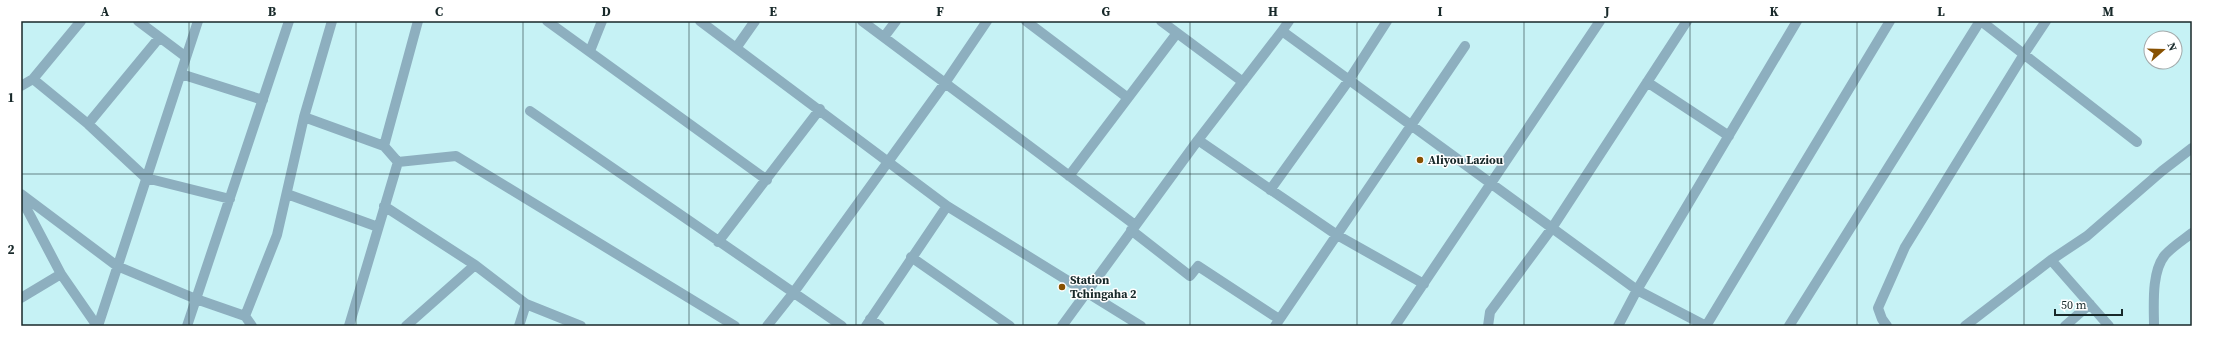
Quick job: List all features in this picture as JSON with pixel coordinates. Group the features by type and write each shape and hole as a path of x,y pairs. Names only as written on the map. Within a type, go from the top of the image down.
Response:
{"street":[{"path":"21,86 33,79 81,21"},
{"path":"138,21 186,57"},
{"path":"97,326 198,21"},
{"path":"187,326 288,21"},
{"path":"245,316 277,236 304,117 332,21"},
{"path":"384,146 418,21"},
{"path":"547,21 767,180"},
{"path":"590,51 602,21"},
{"path":"700,21 820,108 887,161 948,206 1141,326"},
{"path":"736,48 755,21"},
{"path":"862,21 1069,176 1190,276 1198,266 1277,323 1465,46"},
{"path":"884,37 896,21"},
{"path":"767,326 794,292 887,161 945,83 987,21"},
{"path":"1026,21 1128,98"},
{"path":"1161,21 1243,82"},
{"path":"1062,326 1198,140 1289,21"},
{"path":"1270,190 1348,80 1387,21"},
{"path":"1396,326 1600,21"},
{"path":"1488,326 1490,312 1552,228 1687,21"},
{"path":"1618,326 1637,290 1797,21"},
{"path":"1282,31 1637,290 1706,326 1890,21"},
{"path":"1789,326 1981,21 2137,142"},
{"path":"1887,326 1882,319 1878,308 1905,247 2046,21"},
{"path":"1069,176 1177,33"},
{"path":"88,124 159,38"},
{"path":"181,74 262,100"},
{"path":"33,79 88,124 146,178 230,199"},
{"path":"1647,82 1729,136"},
{"path":"718,242 767,180 820,108"},
{"path":"530,111 842,326"},
{"path":"304,117 384,146 398,162"},
{"path":"1198,140 1337,235 1424,284"},
{"path":"1965,326 2051,260 2087,236 2162,171 2192,148"},
{"path":"398,162 456,156 735,326"},
{"path":"349,326 361,291 384,206 398,162"},
{"path":"21,194 118,266 196,299 245,316 252,326"},
{"path":"287,194 378,227"},
{"path":"21,198 61,274 97,326"},
{"path":"384,206 476,265 526,304 582,326"},
{"path":"880,326 868,323 948,206"},
{"path":"2154,326 2154,287 2160,263 2165,256 2192,233"},
{"path":"912,257 1010,326"},
{"path":"2051,260 2109,326"},
{"path":"406,326 476,265"},
{"path":"21,298 61,274"},
{"path":"519,326 526,304"},
{"path":"2065,326 2090,304"}],"place":[{"name":"Aliyou Laziou","path":"1420,160"},
{"name":"Station Tchingaha 2","path":"1062,287"}]}
